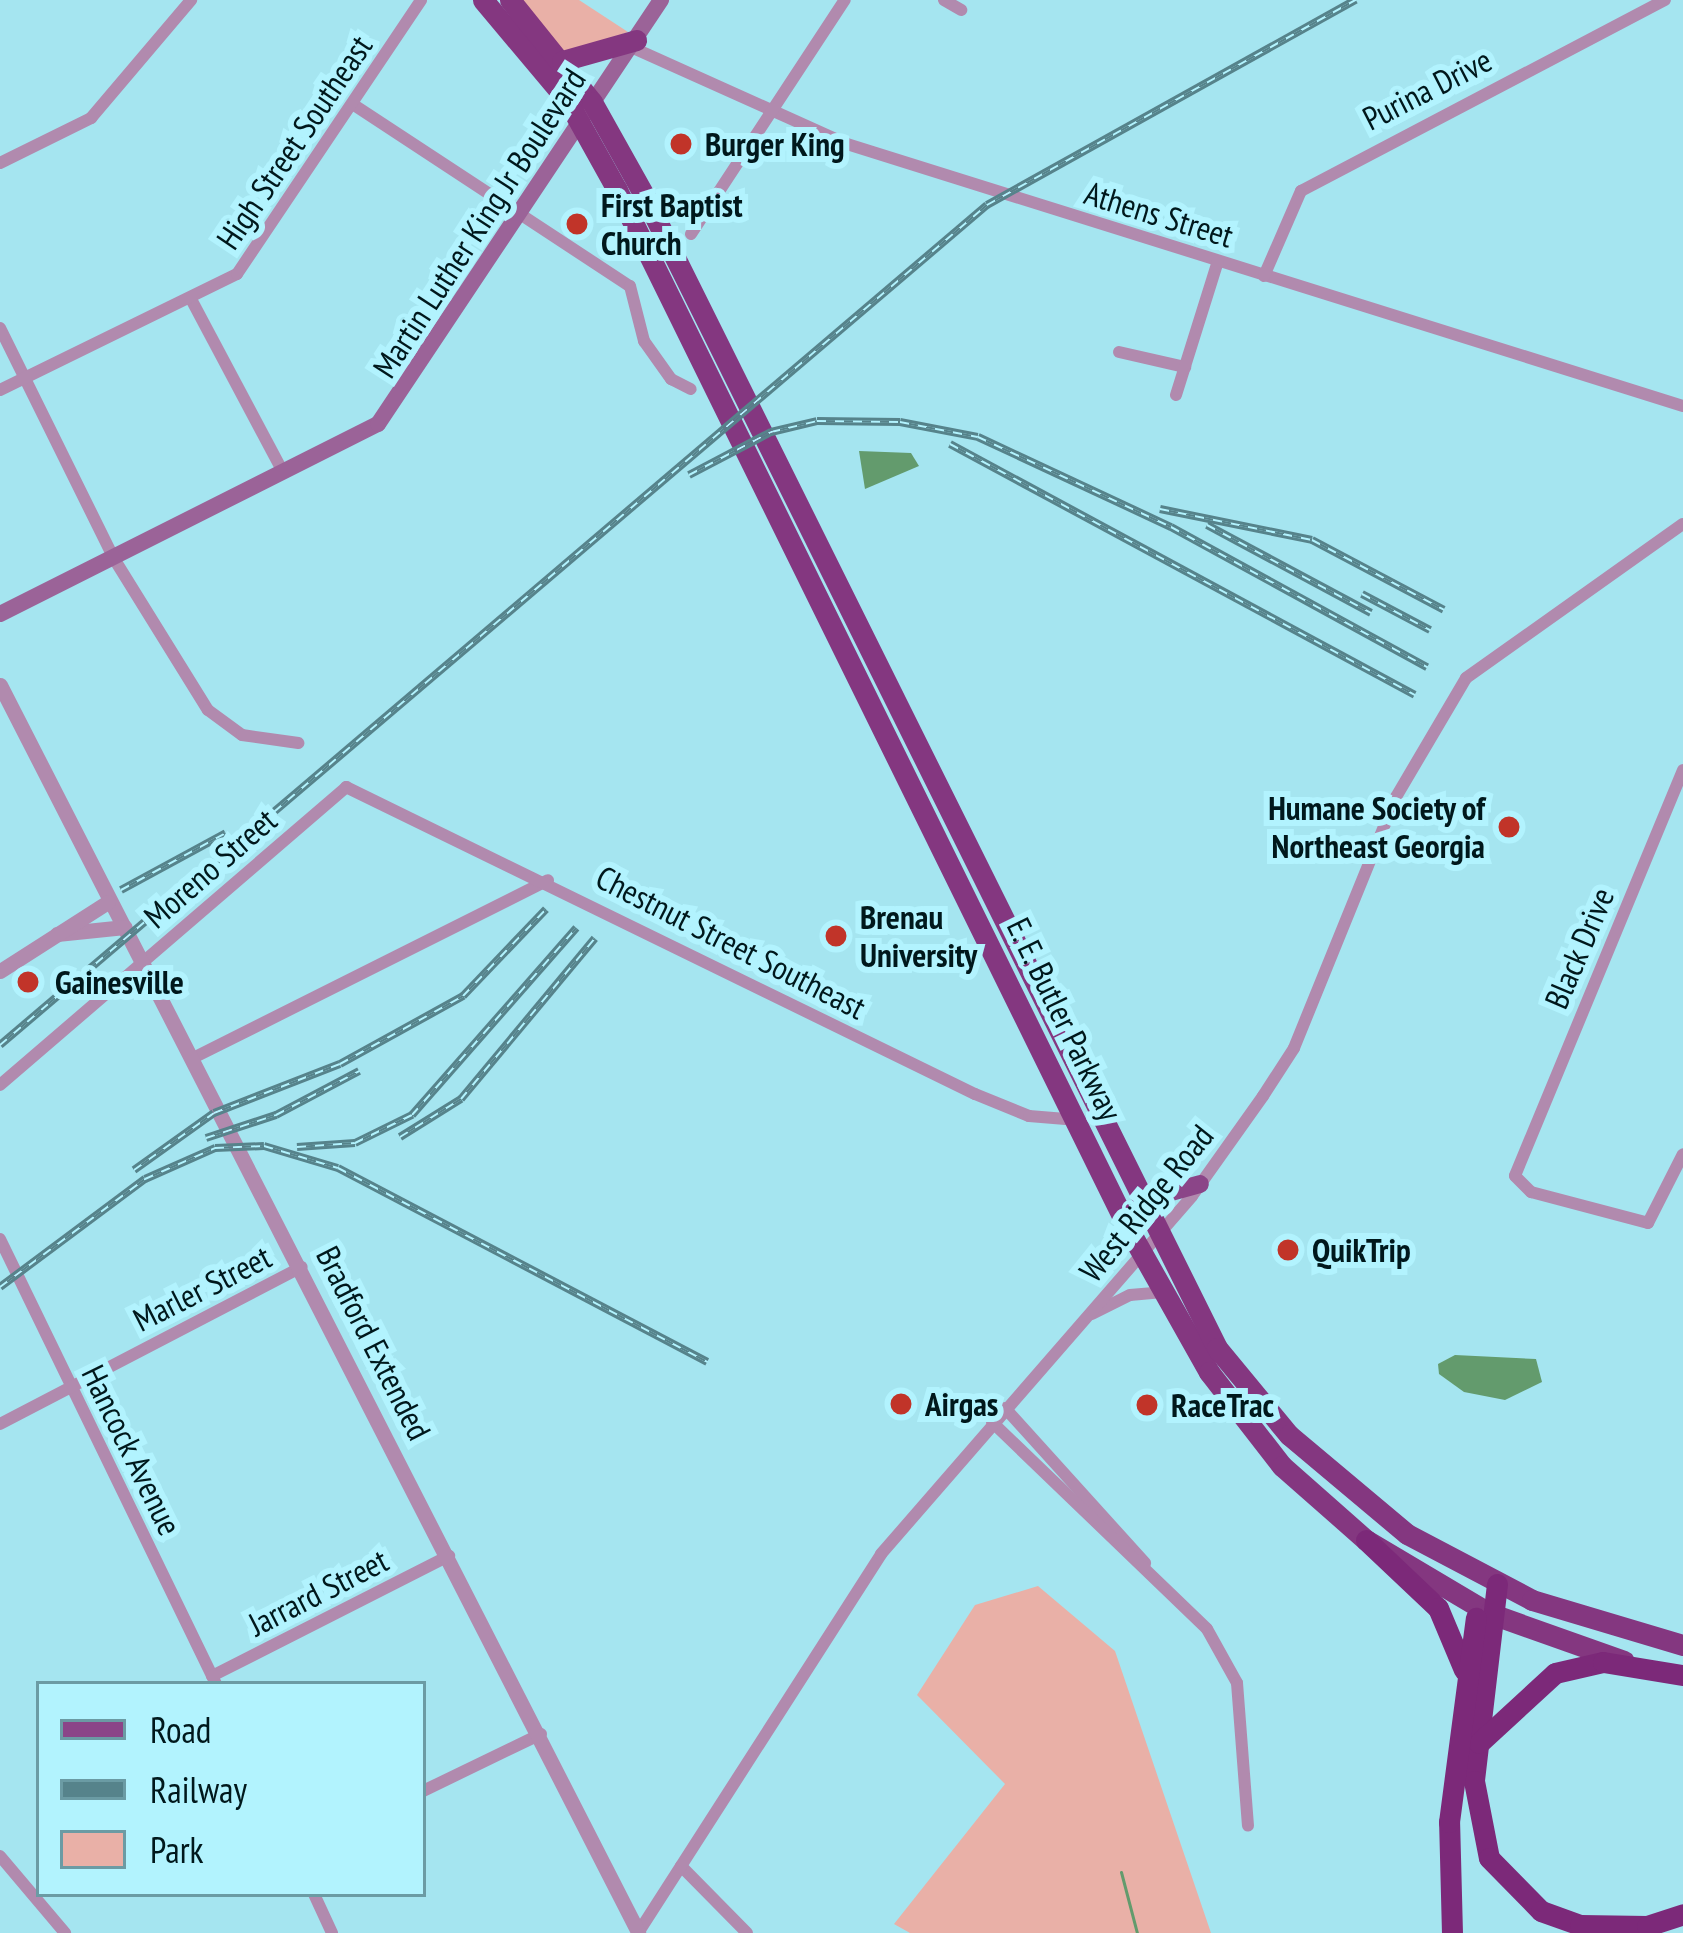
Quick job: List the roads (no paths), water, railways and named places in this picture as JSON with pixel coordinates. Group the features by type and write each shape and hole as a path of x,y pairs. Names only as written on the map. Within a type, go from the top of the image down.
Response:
{"highway":[{"name":"E. E. Butler Parkway","path":"483,0 578,124 694,325"},
{"name":"E. E. Butler Parkway","path":"510,0 592,102 694,325 1088,1119 1141,1253 1245,1424 1366,1540 1484,1610 1683,1675"},
{"path":"562,61 633,44"},
{"name":"E. E. Butler Parkway","path":"1088,1119 1142,1200 1217,1348 1289,1435 1365,1504 1494,1582 1683,1645"},
{"path":"1366,1540 1438,1608 1465,1689"},
{"path":"1452,1933 1449,1822 1465,1689 1494,1582"},
{"path":"1484,1610 1476,1822 1507,1884 1580,1925 1647,1926 1683,1914"},
{"path":"1478,1744 1555,1673 1604,1662 1683,1675"}],"main road":[{"name":"Martin Luther King Jr Boulevard","path":"0,614 378,424 661,0"},
{"path":"1142,1200 1200,1184"}],"street":[{"path":"0,163 91,118 191,0"},
{"name":"High Street Southeast","path":"0,390 190,299 258,254 421,0"},
{"path":"691,234 845,0"},
{"path":"944,0 961,10"},
{"name":"Purina Drive","path":"1264,276 1301,191 1665,0"},
{"name":"Athens Street","path":"633,44 767,116 1683,406"},
{"path":"354,105 630,286 644,340 671,379 692,389"},
{"path":"1176,395 1218,261"},
{"path":"190,299 283,472"},
{"path":"0,328 113,557 214,716 242,735 298,743"},
{"path":"1119,352 1185,367"},
{"name":"West Ridge Road","path":"638,1932 881,1554 1159,1235 1294,1048 1396,797 1466,678 1683,524"},
{"name":"Bradford Extended","path":"0,685 108,902 145,959 542,1733 638,1932"},
{"name":"Black Drive","path":"1683,770 1515,1176 1531,1192 1648,1223 1667,1198 1683,1154"},
{"name":"Chestnut Street Southeast","path":"346,787 548,880 975,1094 1029,1117 1088,1119"},
{"name":"Moreno Street","path":"0,1085 346,787"},
{"path":"193,1058 548,880"},
{"path":"1,968 108,902"},
{"path":"48,935 125,927"},
{"name":"Hancock Avenue","path":"0,1239 214,1680"},
{"name":"Marler Street","path":"0,1424 302,1267"},
{"path":"1086,1318 1130,1294 1162,1292"},
{"path":"1005,1408 1156,1579"},
{"path":"992,1422 1207,1628 1237,1683 1248,1826"},
{"name":"Jarrard Street","path":"214,1680 449,1556"},
{"path":"426,1791 542,1733"},
{"path":"0,1856 65,1933"},
{"path":"681,1865 747,1933"},
{"path":"315,1897 332,1933"}],"waterway":[{"path":"1121,1872 1137,1933"}],"railway":[{"path":"0,1045 987,205 1356,0"},
{"path":"689,475 771,432 817,421 900,422 978,437 1171,527 1427,667"},
{"path":"950,444 1415,695"},
{"path":"1160,509 1312,540 1444,610"},
{"path":"1207,525 1371,613"},
{"path":"1362,594 1430,630"},
{"path":"121,890 226,833"},
{"path":"134,1170 214,1113 340,1064 463,996 546,909"},
{"path":"297,1147 355,1143 412,1115 576,928"},
{"path":"400,1137 461,1099 595,938"},
{"path":"206,1138 276,1115 359,1071"},
{"path":"0,1287 145,1179 215,1148 264,1146 338,1168 707,1362"}],"place":[{"name":"Burger King","path":"681,144"},
{"name":"First Baptist Church","path":"577,224"},
{"name":"Humane Society of Northeast Georgia","path":"1509,827"},
{"name":"Brenau University","path":"836,936"},
{"name":"Gainesville","path":"28,982"},
{"name":"QuikTrip","path":"1288,1250"},
{"name":"Airgas","path":"901,1404"},
{"name":"RaceTrac","path":"1147,1405"}]}
